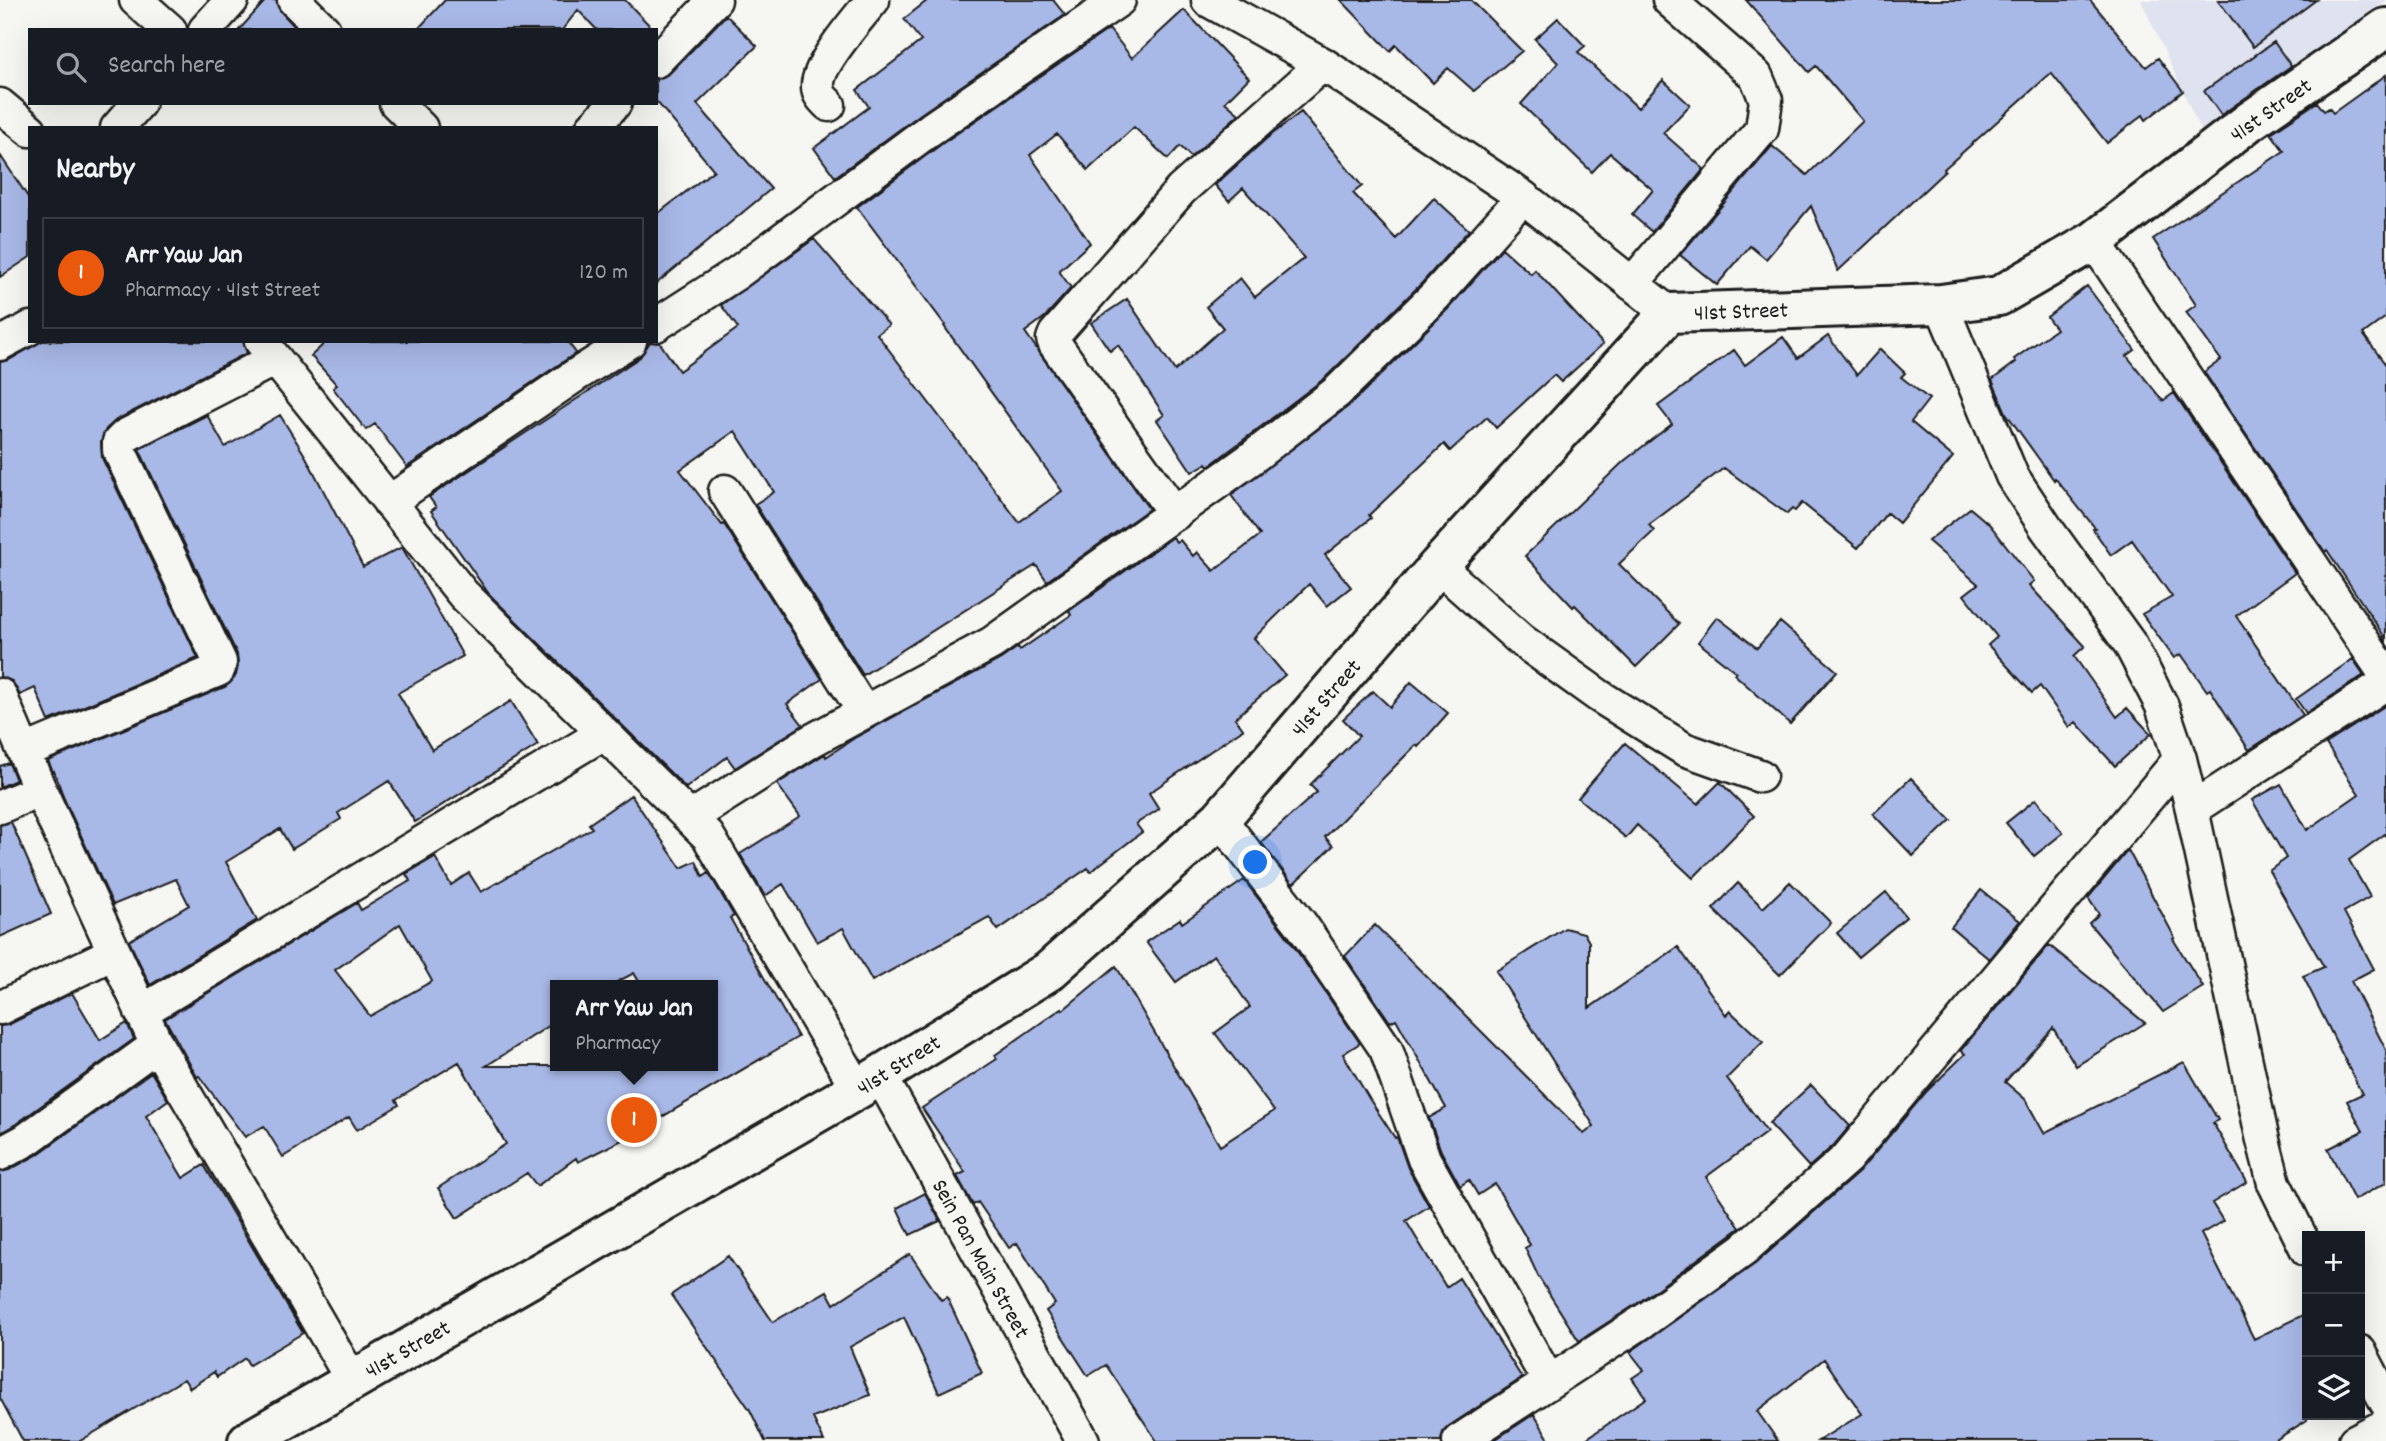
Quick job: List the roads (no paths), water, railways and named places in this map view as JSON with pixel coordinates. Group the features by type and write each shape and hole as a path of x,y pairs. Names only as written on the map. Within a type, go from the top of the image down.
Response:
{"main road":[{"name":"41st Street","path":"248,1441 869,1082 1049,971 1220,819 1438,566 1669,313 1941,304 2000,296 2094,241 2250,121 2386,28"}],"street":[{"path":"136,0 168,28"},
{"path":"207,28 232,0"},
{"path":"294,0 322,28"},
{"path":"658,59 715,0"},
{"path":"829,105 820,95 817,84 835,48 873,0"},
{"path":"658,324 737,273 932,128 1119,0"},
{"path":"1208,0 1323,64 1524,197 1669,313"},
{"path":"1632,284 1762,129 1766,100 1756,76 1669,0"},
{"path":"1175,514 1053,339 1181,190 1323,64"},
{"path":"0,105 28,128"},
{"path":"119,126 137,105"},
{"path":"398,105 419,126"},
{"path":"594,126 613,105"},
{"path":"690,818 811,741 992,643 1175,514 1337,392 1435,296 1524,197"},
{"path":"2094,241 2386,675"},
{"path":"1941,304 2012,475 2047,529 2130,644 2162,706 2180,759 2192,809 2274,1183 2302,1240"},
{"path":"0,344 28,329"},
{"path":"389,502 565,382 612,346"},
{"path":"25,751 218,670 220,662 119,450 119,442 268,350"},
{"name":"Sein Pan Main Street","path":"268,350 463,594 708,835 869,1082 1083,1441"},
{"path":"725,491 864,712"},
{"path":"1438,566 1521,640 1599,696 1684,749 1760,776"},
{"path":"2192,809 2386,683"},
{"path":"0,695 113,953 157,1045 352,1380"},
{"path":"141,1012 604,733"},
{"path":"1459,1441 1648,1318 1744,1250 1847,1158 2180,759"},
{"path":"0,807 40,790"},
{"path":"1220,819 1300,924 1386,1049 1424,1159 1549,1382"},
{"path":"0,1008 113,953"},
{"path":"0,1154 26,1140 157,1045"},
{"path":"2363,1357 2386,1402"},
{"path":"2355,1441 2386,1425"}],"place":[{"name":"Arr Yaw Jan","path":"634,1120"}]}
